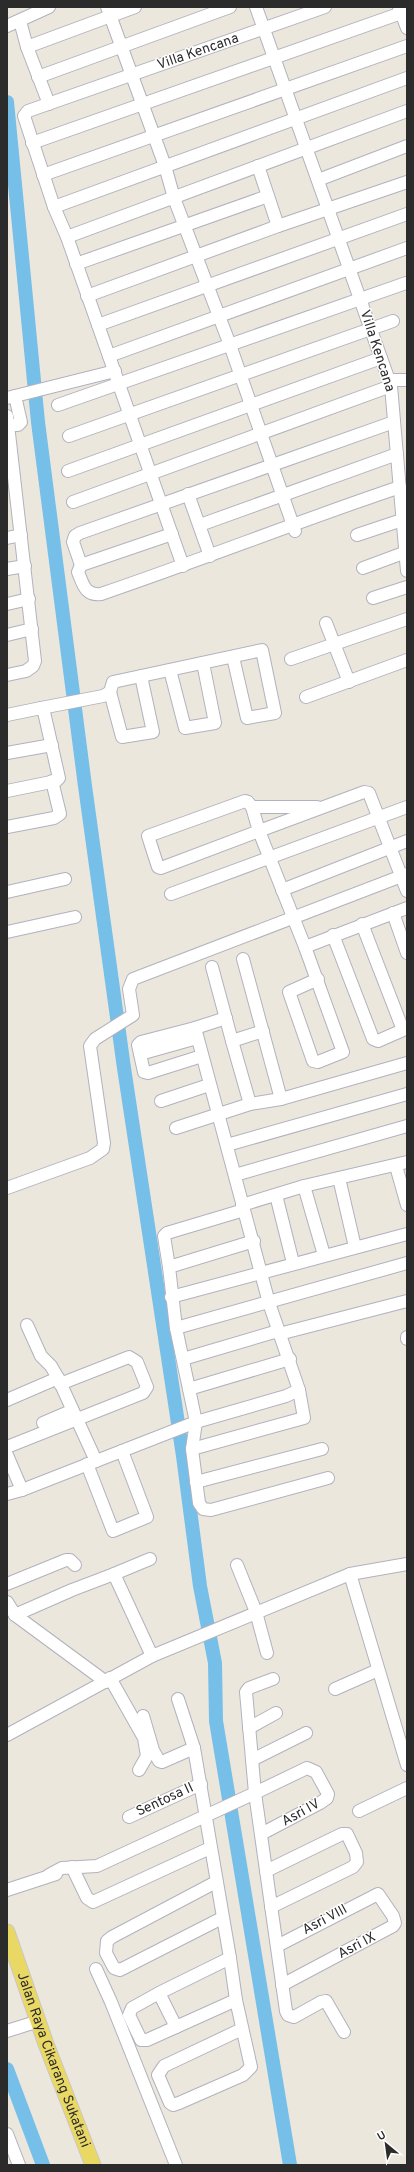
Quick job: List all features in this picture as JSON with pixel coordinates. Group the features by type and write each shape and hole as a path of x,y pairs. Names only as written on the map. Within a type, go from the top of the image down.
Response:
{"main road":[{"name":"Jalan Raya Cikarang Sukatani","path":"7,1932 93,2165"}],"street":[{"path":"7,26 49,7"},
{"path":"27,47 109,11 135,7"},
{"path":"38,77 230,7"},
{"name":"Villa Kencana","path":"256,7 308,149 390,383 407,570"},
{"name":"Villa Kencana","path":"183,566 120,384 87,296 68,237 54,207 24,116 28,112 49,104 325,7"},
{"path":"32,143 274,59 403,10 407,28"},
{"path":"109,11 142,106 165,166 174,198 241,376 293,528"},
{"path":"20,21 27,47 49,104"},
{"path":"43,175 407,46"},
{"path":"54,207 407,78"},
{"path":"68,237 407,112"},
{"path":"318,180 407,146"},
{"path":"258,166 278,226"},
{"path":"87,296 278,226 407,182"},
{"path":"76,264 268,196"},
{"path":"98,325 407,214"},
{"path":"109,356 407,248"},
{"name":"Villa Kencana","path":"58,405 230,346 406,283"},
{"path":"69,436 130,413 241,376 393,321"},
{"path":"68,471 250,404 381,358"},
{"path":"7,675 26,671 33,666 35,661 21,535 12,503 8,421 18,425 21,422 13,397 115,370"},
{"path":"73,502 261,435 390,383 407,380"},
{"path":"394,422 272,466 188,494 75,536 73,542 81,565 78,572 85,589 95,594 183,566 293,528 400,487"},
{"path":"200,525 282,494 397,454"},
{"path":"188,494 210,556"},
{"path":"356,535 402,520"},
{"path":"81,565 172,534"},
{"path":"7,538 21,535"},
{"path":"363,568 406,552"},
{"path":"7,569 25,566"},
{"path":"373,598 407,587"},
{"path":"7,604 29,599"},
{"path":"291,659 407,619"},
{"path":"326,624 336,644 349,682"},
{"path":"7,635 32,629"},
{"path":"141,676 153,732 122,737 110,692 113,682 262,650 275,713 247,718 233,657"},
{"path":"306,697 407,660"},
{"path":"170,670 185,728 214,723 203,663"},
{"path":"7,715 103,696 110,692"},
{"path":"7,791 52,781 59,778 44,712 41,708"},
{"path":"7,753 52,745"},
{"path":"7,827 54,818 60,814 52,781"},
{"path":"318,979 289,992 314,1061 318,1062 343,1052 318,979 259,831 252,807 248,802 245,801 148,837 158,865 161,868 259,831 367,792 372,795 391,847 405,875 407,891"},
{"path":"252,807 326,807"},
{"path":"171,894 407,807"},
{"path":"282,890 407,841"},
{"path":"7,1188 90,1158 103,1149 104,1143 90,1046 95,1039 132,1017 133,1012 130,998 130,983 135,978 405,875"},
{"path":"7,892 65,879"},
{"path":"305,947 333,935 407,908"},
{"path":"393,913 407,953"},
{"path":"7,932 75,917"},
{"path":"333,935 373,1039 378,1041 403,1030 362,924"},
{"path":"243,959 281,1099"},
{"path":"212,967 250,1104"},
{"path":"202,1056 148,1073 144,1072 140,1054 196,1033 226,1018"},
{"path":"232,1041 263,1032"},
{"path":"192,1449 304,1418 299,1390 290,1359 278,1332 254,1241 243,1208 227,1144 209,1085 196,1033"},
{"path":"176,1128 250,1104 281,1099 407,1063"},
{"path":"161,1100 209,1085"},
{"path":"227,1144 407,1094"},
{"path":"235,1175 407,1126"},
{"path":"328,1478 211,1510 203,1509 199,1503 192,1449 192,1424 189,1389 176,1328 164,1236 167,1233 304,1186 402,1164 407,1205"},
{"path":"339,1178 355,1247"},
{"path":"304,1186 324,1255"},
{"path":"276,1195 293,1263"},
{"path":"171,1297 293,1263 407,1234"},
{"path":"169,1266 254,1241"},
{"path":"176,1328 407,1264"},
{"path":"183,1359 278,1332 407,1301"},
{"path":"27,1325 40,1356 52,1366 59,1381 91,1462 113,1531 147,1516 122,1451"},
{"path":"7,1400 126,1358 134,1359 141,1368 147,1387 143,1393 73,1415 7,1439"},
{"path":"189,1389 290,1359"},
{"path":"7,1494 22,1490 91,1462 160,1438 192,1424 286,1396 299,1390"},
{"path":"7,1447 73,1415"},
{"path":"196,1482 322,1449"},
{"path":"7,1455 22,1490"},
{"path":"15,1615 72,1590 150,1559"},
{"path":"7,1584 66,1560 70,1560 75,1565"},
{"path":"7,1735 152,1656 350,1574 407,1564"},
{"path":"237,1565 256,1612 267,1653"},
{"path":"114,1574 152,1656"},
{"path":"350,1574 406,1758"},
{"path":"7,1602 15,1615 108,1680 144,1738 147,1756 139,1770"},
{"path":"335,1690 378,1670"},
{"path":"273,1679 249,1688 246,1692 255,1793 282,1985 288,2015 294,2017 321,2002 326,2001 344,2032"},
{"path":"178,1699 194,1748 201,1784 204,1816 230,1958 236,2000 251,2067 248,2071 172,2105 158,2075 164,2066 242,2029"},
{"path":"249,1728 276,1713"},
{"path":"143,1716 153,1750 159,1761 162,1762 194,1748"},
{"path":"252,1760 306,1734"},
{"name":"Asri IV","path":"255,1793 307,1768 316,1772 328,1794 327,1798 261,1834"},
{"name":"Sentosa II","path":"129,1817 201,1784"},
{"path":"359,1811 407,1788"},
{"path":"7,1890 49,1875 56,1870 97,1866 255,1793"},
{"path":"266,1871 342,1834 347,1834 356,1853 357,1862 352,1867 271,1907"},
{"path":"69,1868 87,1898 93,1902 210,1848"},
{"path":"216,1882 112,1937 107,1941 106,1953 114,1968 120,1970 222,1918"},
{"name":"Asri VIII","path":"277,1946 374,1895"},
{"name":"Asri IX","path":"282,1985 393,1926 395,1922 393,1916 381,1895 374,1895"},
{"path":"230,1958 159,1993 130,2011 129,2015 138,2036 141,2040 147,2040 236,2000"},
{"path":"96,1969 111,2002 176,2165"},
{"path":"159,1993 176,2027"},
{"path":"7,2031 39,2021"},
{"path":"7,2134 19,2165"}],"waterway":[{"path":"7,102 38,422 85,786 124,1068 183,1456 200,1586 215,1663 216,1721 290,2165"},
{"path":"7,2069 43,2165"}]}
